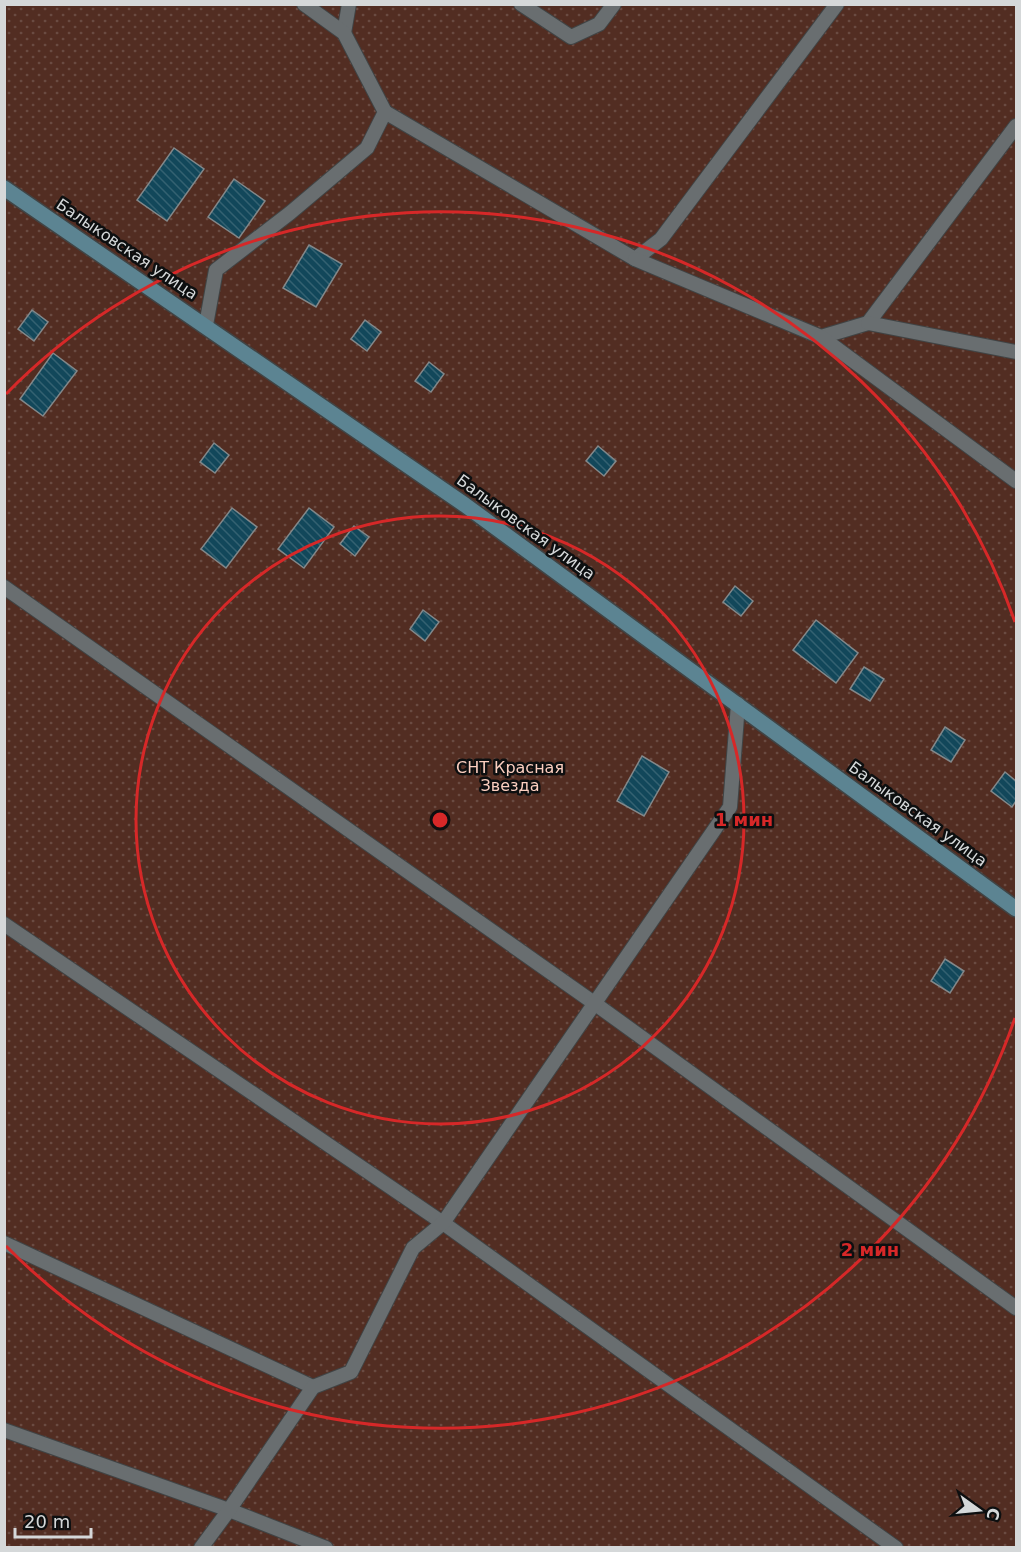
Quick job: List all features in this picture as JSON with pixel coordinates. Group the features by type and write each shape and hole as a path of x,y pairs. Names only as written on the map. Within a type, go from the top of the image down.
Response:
{"street":[{"name":"Балыковская улица","path":"4,188 465,505 1017,909"}],"lane":[{"path":"304,4 344,33 385,112 635,259 821,337 1017,481"},
{"path":"344,33 350,4"},
{"path":"521,4 571,37 599,24 614,4"},
{"path":"635,259 661,239 837,4"},
{"path":"206,325 216,270 290,213 367,148 385,112"},
{"path":"867,323 1017,126"},
{"path":"821,337 867,323 1017,352"},
{"path":"4,587 594,1003 1017,1308"},
{"path":"201,1548 313,1387 351,1372 413,1248 443,1222 730,807 738,705"},
{"path":"4,924 443,1222 896,1548"},
{"path":"4,1243 313,1387"},
{"path":"4,1430 229,1510 326,1548"}],"green space":[{"name":"СНТ Красная Звезда","path":"5,5 1016,5 1016,1547 5,1547"}],"building":[{"path":"174,148 204,169 167,221 137,200"},
{"path":"234,179 265,201 239,238 208,217"},
{"path":"309,245 342,264 316,307 283,288"},
{"path":"32,310 48,322 34,341 18,329"},
{"path":"365,320 381,332 367,351 351,339"},
{"path":"53,353 77,371 43,416 20,399"},
{"path":"429,362 444,374 431,392 415,381"},
{"path":"214,443 229,455 215,473 200,462"},
{"path":"598,446 616,461 604,476 586,461"},
{"path":"232,508 257,527 226,568 201,549"},
{"path":"309,508 334,527 304,568 278,549"},
{"path":"354,526 369,537 355,556 340,544"},
{"path":"735,586 753,601 741,616 723,602"},
{"path":"423,610 439,622 425,641 410,629"},
{"path":"816,620 858,653 836,683 793,650"},
{"path":"864,667 884,679 870,701 850,689"},
{"path":"945,727 965,740 951,762 931,750"},
{"path":"642,756 669,772 644,816 617,801"},
{"path":"1005,772 1016,781 1016,801 1012,807 991,791"},
{"path":"945,959 964,971 950,993 931,981"}]}
